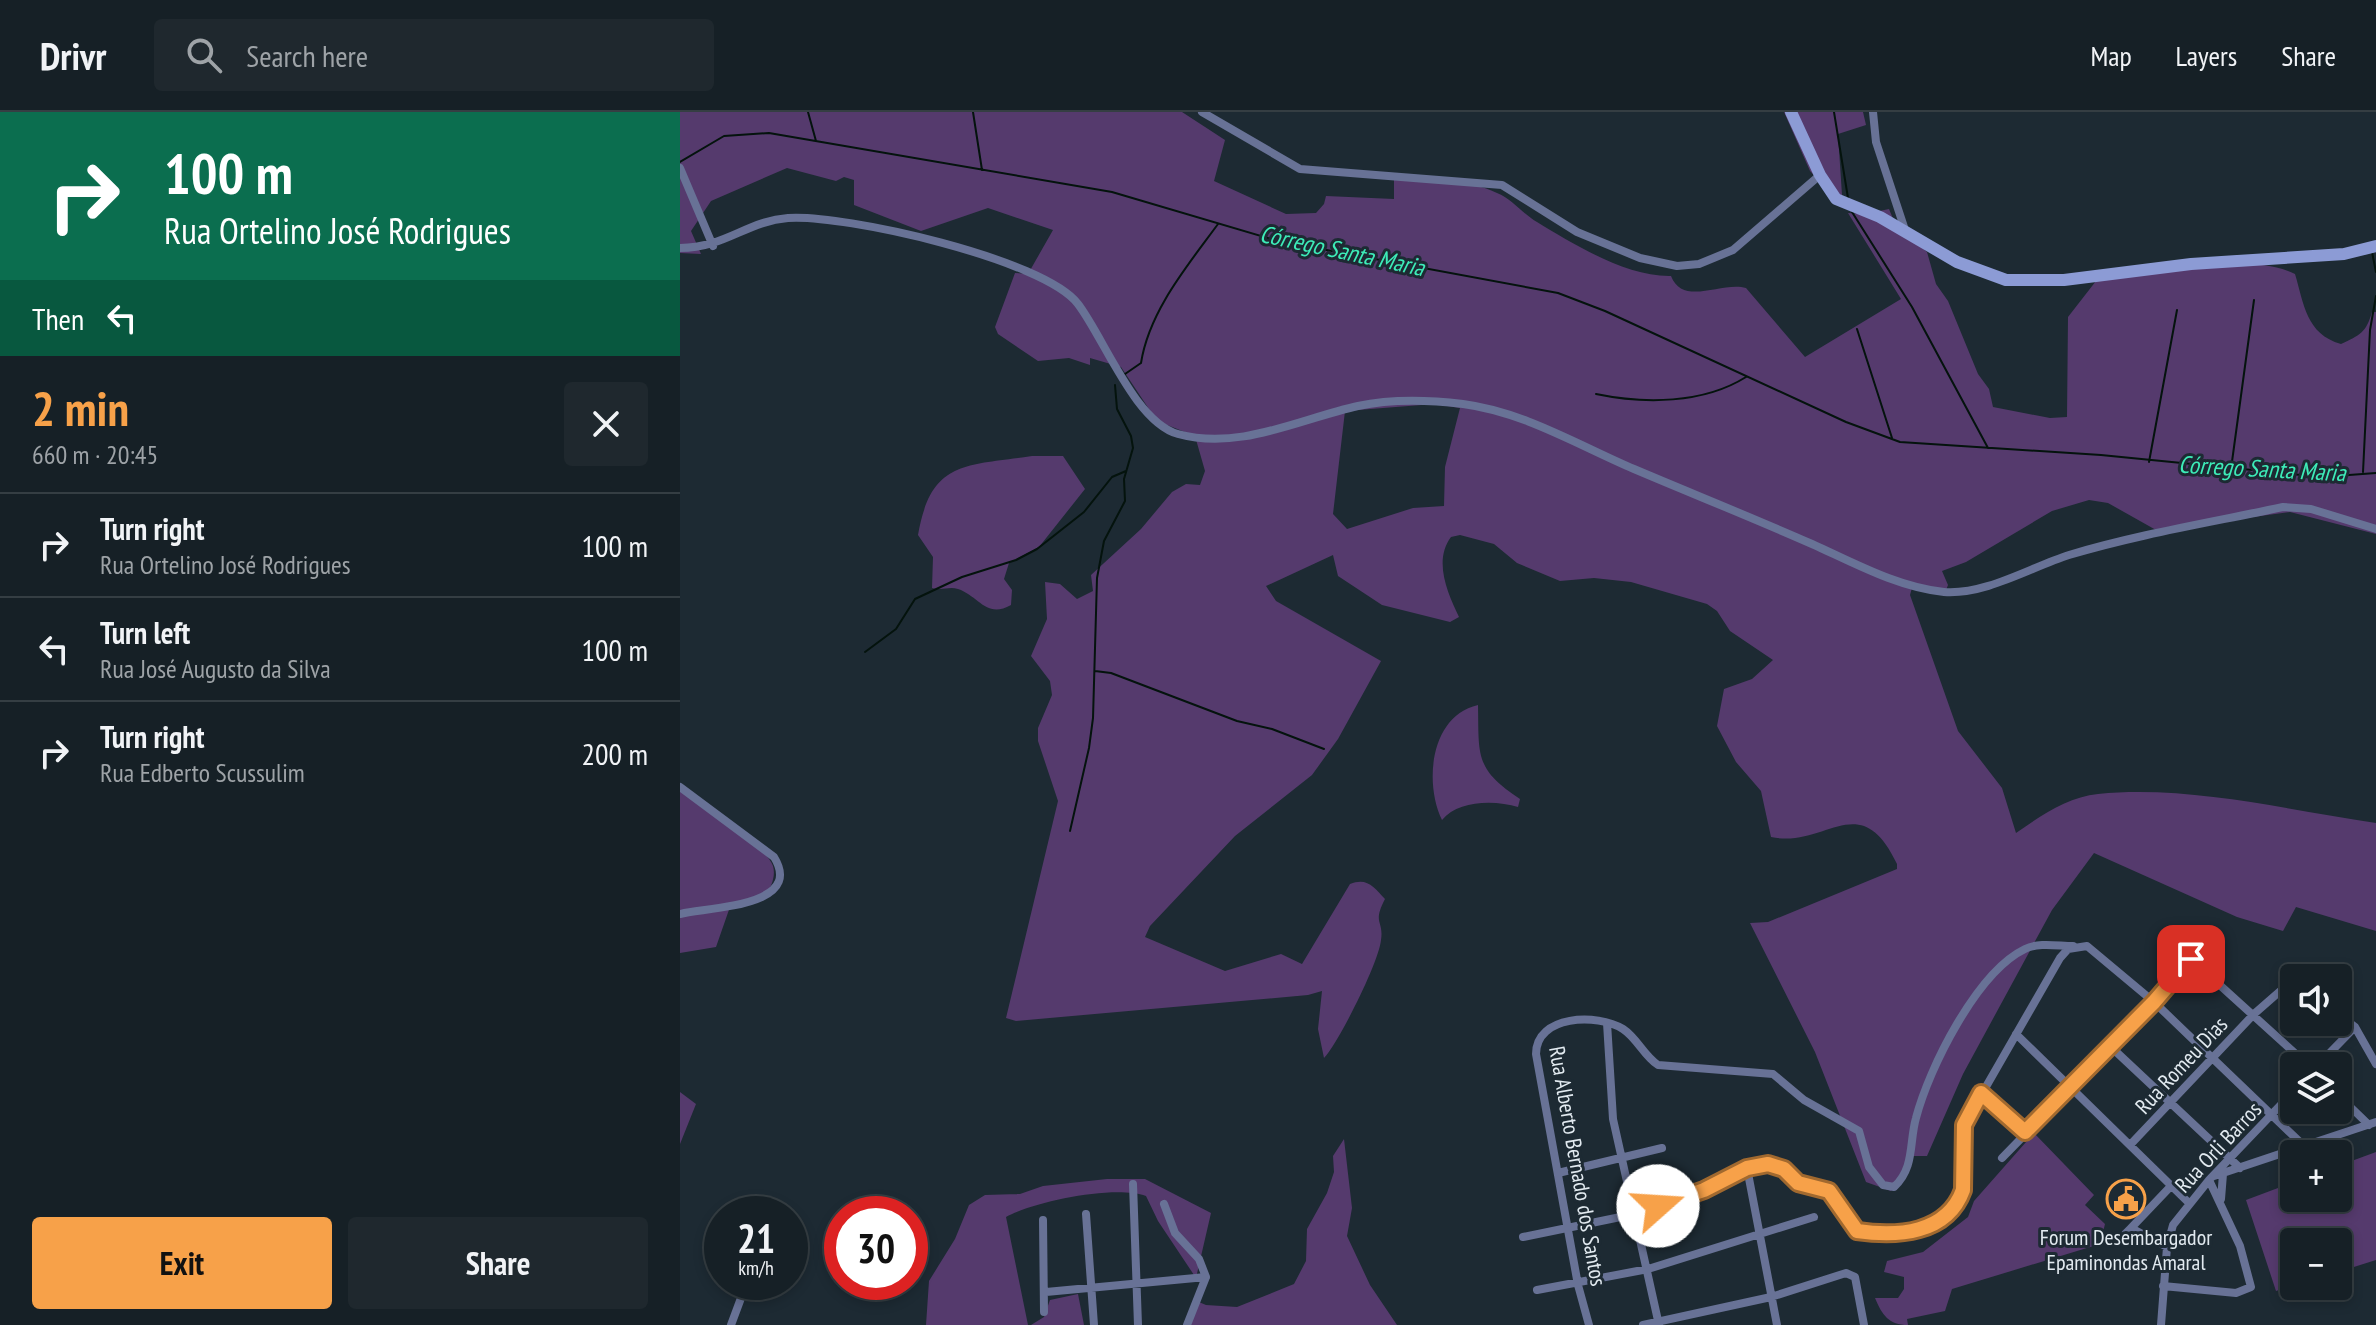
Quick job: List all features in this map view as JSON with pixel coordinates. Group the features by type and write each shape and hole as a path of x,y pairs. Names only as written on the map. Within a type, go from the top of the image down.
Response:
{"street":[{"path":"1202,112 1300,169 1502,185 1577,232 1640,258 1677,266 1699,264 1733,250 1820,175"},
{"path":"1791,112 1832,195 1847,206 1905,230 1957,262 2015,282 2064,280 2308,254 2344,254 2372,247"},
{"path":"1873,112 1876,142 1905,230"},
{"path":"680,168 713,246"},
{"path":"680,248 713,246 761,222 793,217 839,222 967,250 1033,273 1071,296 1151,417 1174,433 1206,438 1251,435 1368,404 1426,402 1482,407 1545,428 1876,571 1943,592 1977,588 2073,554 2283,507 2305,507 2376,529"},
{"path":"680,787 774,857 780,873 778,883 766,897 680,914"},
{"path":"1523,1237 1635,1214 1704,1190 1747,1168 1776,1165 1798,1183 1829,1191 1851,1227 1861,1232 1910,1232 1934,1224 1953,1211 1963,1190 1964,1125 1981,1093 2060,958 2068,949 2087,946"},
{"path":"1658,1323 1612,1108 1607,1023 1628,1032 1658,1065 1778,1076 1804,1100 1859,1131 1875,1176 1883,1185 1894,1187 1908,1166 1916,1116 1924,1095 1979,988 2026,949 2087,946 2108,960 2154,1002 2298,1140"},
{"path":"2002,1158 2193,959 2294,1052"},
{"name":"Rua Romeu Dias","path":"2130,1145 2254,1014 2280,991"},
{"name":"Rua Alberto Bernado dos Santos","path":"1589,1325 1578,1285 1536,1054 1538,1039 1556,1024 1581,1020 1607,1023"},
{"path":"2352,1025 2376,1064"},
{"path":"2331,1052 2355,1027"},
{"path":"2016,1034 2189,1203"},
{"path":"2111,1047 2240,1168"},
{"path":"1981,1093 2025,1132"},
{"name":"Rua Orli Barros","path":"2161,1325 2170,1232 2189,1203 2280,1106"},
{"path":"2352,1107 2372,1124"},
{"path":"2323,1140 2372,1124"},
{"path":"1558,1173 1662,1148"},
{"path":"2215,1177 2280,1154"},
{"path":"1747,1168 1777,1325"},
{"path":"2163,1286 2236,1293 2251,1287 2245,1257 2215,1177"},
{"path":"2215,1177 2221,1199"},
{"path":"1133,1184 1138,1325"},
{"path":"2167,1247 2128,1231 2171,1186"},
{"path":"1164,1204 1175,1233 1199,1259 1206,1277 1187,1325"},
{"path":"1086,1214 1094,1325"},
{"path":"1537,1290 1578,1285 1648,1269 1814,1217"},
{"path":"1043,1220 1044,1312"},
{"path":"1643,1325 1771,1297 1846,1273 1855,1277 1864,1325"},
{"path":"1046,1292 1206,1277"},
{"path":"731,1325 740,1300"}],"shaded area":[{"path":"680,112 1182,112 1225,140 1214,181 1286,214 1316,213 1326,196 1394,199 1394,180 1460,183 1486,188 1513,203 1532,219 1602,258 1637,271 1671,276 1684,290 1746,288 1805,357 1901,299 1848,213 1865,214 1889,209 1896,226 1927,252 1936,284 1948,301 1978,374 1989,389 1993,407 2050,418 2067,417 2068,317 2096,281 2225,264 2275,267 2295,274 2308,316 2320,333 2329,339 2341,344 2353,338 2365,329 2372,312 2376,312 2376,534 2290,512 2156,530 2108,503 2089,500 2052,511 1966,562 1942,571 1948,585 1946,590 1913,584 1910,595 1958,731 2002,788 2016,833 2076,799 2133,792 2203,796 2376,823 2376,931 2296,907 2283,931 2237,917 2094,853 2052,910 1963,1074 1927,1156 1913,1156 1891,1191 1866,1182 1815,1052 1750,923 1768,922 1897,869 1897,864 1883,841 1869,829 1855,824 1791,838 1771,837 1761,791 1736,762 1717,726 1724,689 1752,679 1773,660 1730,631 1717,611 1707,604 1631,582 1594,578 1560,581 1517,563 1494,544 1460,535 1451,537 1443,556 1444,577 1459,617 1450,622 1382,605 1338,576 1333,555 1266,586 1276,601 1381,661 1338,739 1312,775 1235,836 1150,926 1145,937 1225,971 1281,954 1302,964 1350,884 1370,884 1385,899 1379,913 1382,934 1379,951 1357,1001 1324,1058 1318,1029 1322,991 1308,995 1016,1021 1006,1018 1058,801 1038,741 1038,728 1052,695 1050,681 1031,656 1047,619 1045,582 1060,584 1077,599 1093,591 1091,575 1141,529 1172,492 1186,484 1200,485 1205,471 1195,436 1157,421 1121,367 1090,358 1090,365 1069,358 1038,361 998,334 995,327 1015,273 1028,274 1053,230 988,208 921,231 854,205 854,180 844,177 836,181 787,168 711,201 691,231 701,254 680,253","holes":["1434,404 1460,408 1445,467 1444,506 1413,508 1347,529 1333,514 1345,411"]},
{"path":"1784,112 1863,112 1866,125 1838,134 1842,195 1837,199 1810,171"},
{"path":"1032,456 1063,456 1085,489 1039,547 1009,563 1004,579 1012,590 1011,605 1002,609 989,608 958,589 932,588 933,557 918,535 932,492 955,471 988,462"},
{"path":"1478,705 1482,760 1495,779 1520,799 1518,807 1477,803 1457,809 1442,820 1433,788 1435,753 1450,722"},
{"path":"680,791 758,847 768,857 774,874 765,896 731,904 716,947 680,953"},
{"path":"680,1092 696,1104 680,1144"},
{"path":"2034,1133 2094,1195 2085,1205 2105,1224 2100,1244 1952,1289 1945,1311 1907,1319 1908,1325 1887,1318 1875,1298 1898,1298 1904,1289 1904,1277 1884,1272 1887,1261 1923,1252 1968,1217 1974,1201"},
{"path":"1344,1139 1352,1208 1347,1236 1370,1285 1397,1325 1186,1325 1194,1300 1206,1305 1237,1307 1294,1284 1306,1261 1307,1229 1327,1193 1334,1172 1333,1156"},
{"path":"2376,1152 2376,1260 2352,1268 2352,1228 2280,1228 2280,1290 2276,1291 2246,1200 2280,1187 2280,1212 2352,1212 2352,1161"},
{"path":"1107,1179 1145,1179 1211,1213 1196,1278 1158,1221 1146,1196 1115,1192 1075,1196 1036,1205 1006,1217 1028,1325 926,1325 929,1281 955,1239 969,1205 985,1195 1020,1194 1043,1186"},
{"path":"1078,1294 1084,1325 1031,1325 1044,1317 1050,1300"}],"waterway":[{"path":"808,112 816,141"},
{"path":"973,112 982,170"},
{"path":"1834,112 1848,198"},
{"name":"Córrego Santa Maria","path":"680,162 724,136 769,133 1112,192 1278,241 1558,293 1605,311 1846,422 1900,442 2101,455 2322,477 2376,473"},
{"path":"1852,212 1912,307 1988,448"},
{"path":"1125,374 1141,363 1145,344 1161,307 1218,224"},
{"path":"2372,252 2376,272"},
{"path":"2363,472 2370,330 2376,296"},
{"path":"2231,469 2254,300"},
{"path":"2149,462 2177,310"},
{"path":"1857,329 1892,438"},
{"path":"1596,394 1653,400 1692,397 1729,386 1746,377"},
{"path":"1070,831 1093,718 1097,578 1104,541 1125,501 1124,479 1133,448 1131,436 1117,409 1115,385"},
{"path":"865,652 896,629 915,599 962,577 1016,560 1037,549 1084,512 1112,477 1126,471"},
{"path":"1095,671 1111,673 1237,721 1272,729 1324,749"}],"place":[{"name":"Forum Desembargador Epaminondas Amaral","path":"2126,1199"}],"route":[{"path":"1658,1206 1704,1190 1747,1168 1768,1164 1784,1169 1798,1183 1829,1191 1847,1222 1857,1231 1910,1232 1925,1229 1953,1211 1960,1199 1963,1190 1964,1125 1981,1093 2025,1132 2154,1002 2191,959"}]}
